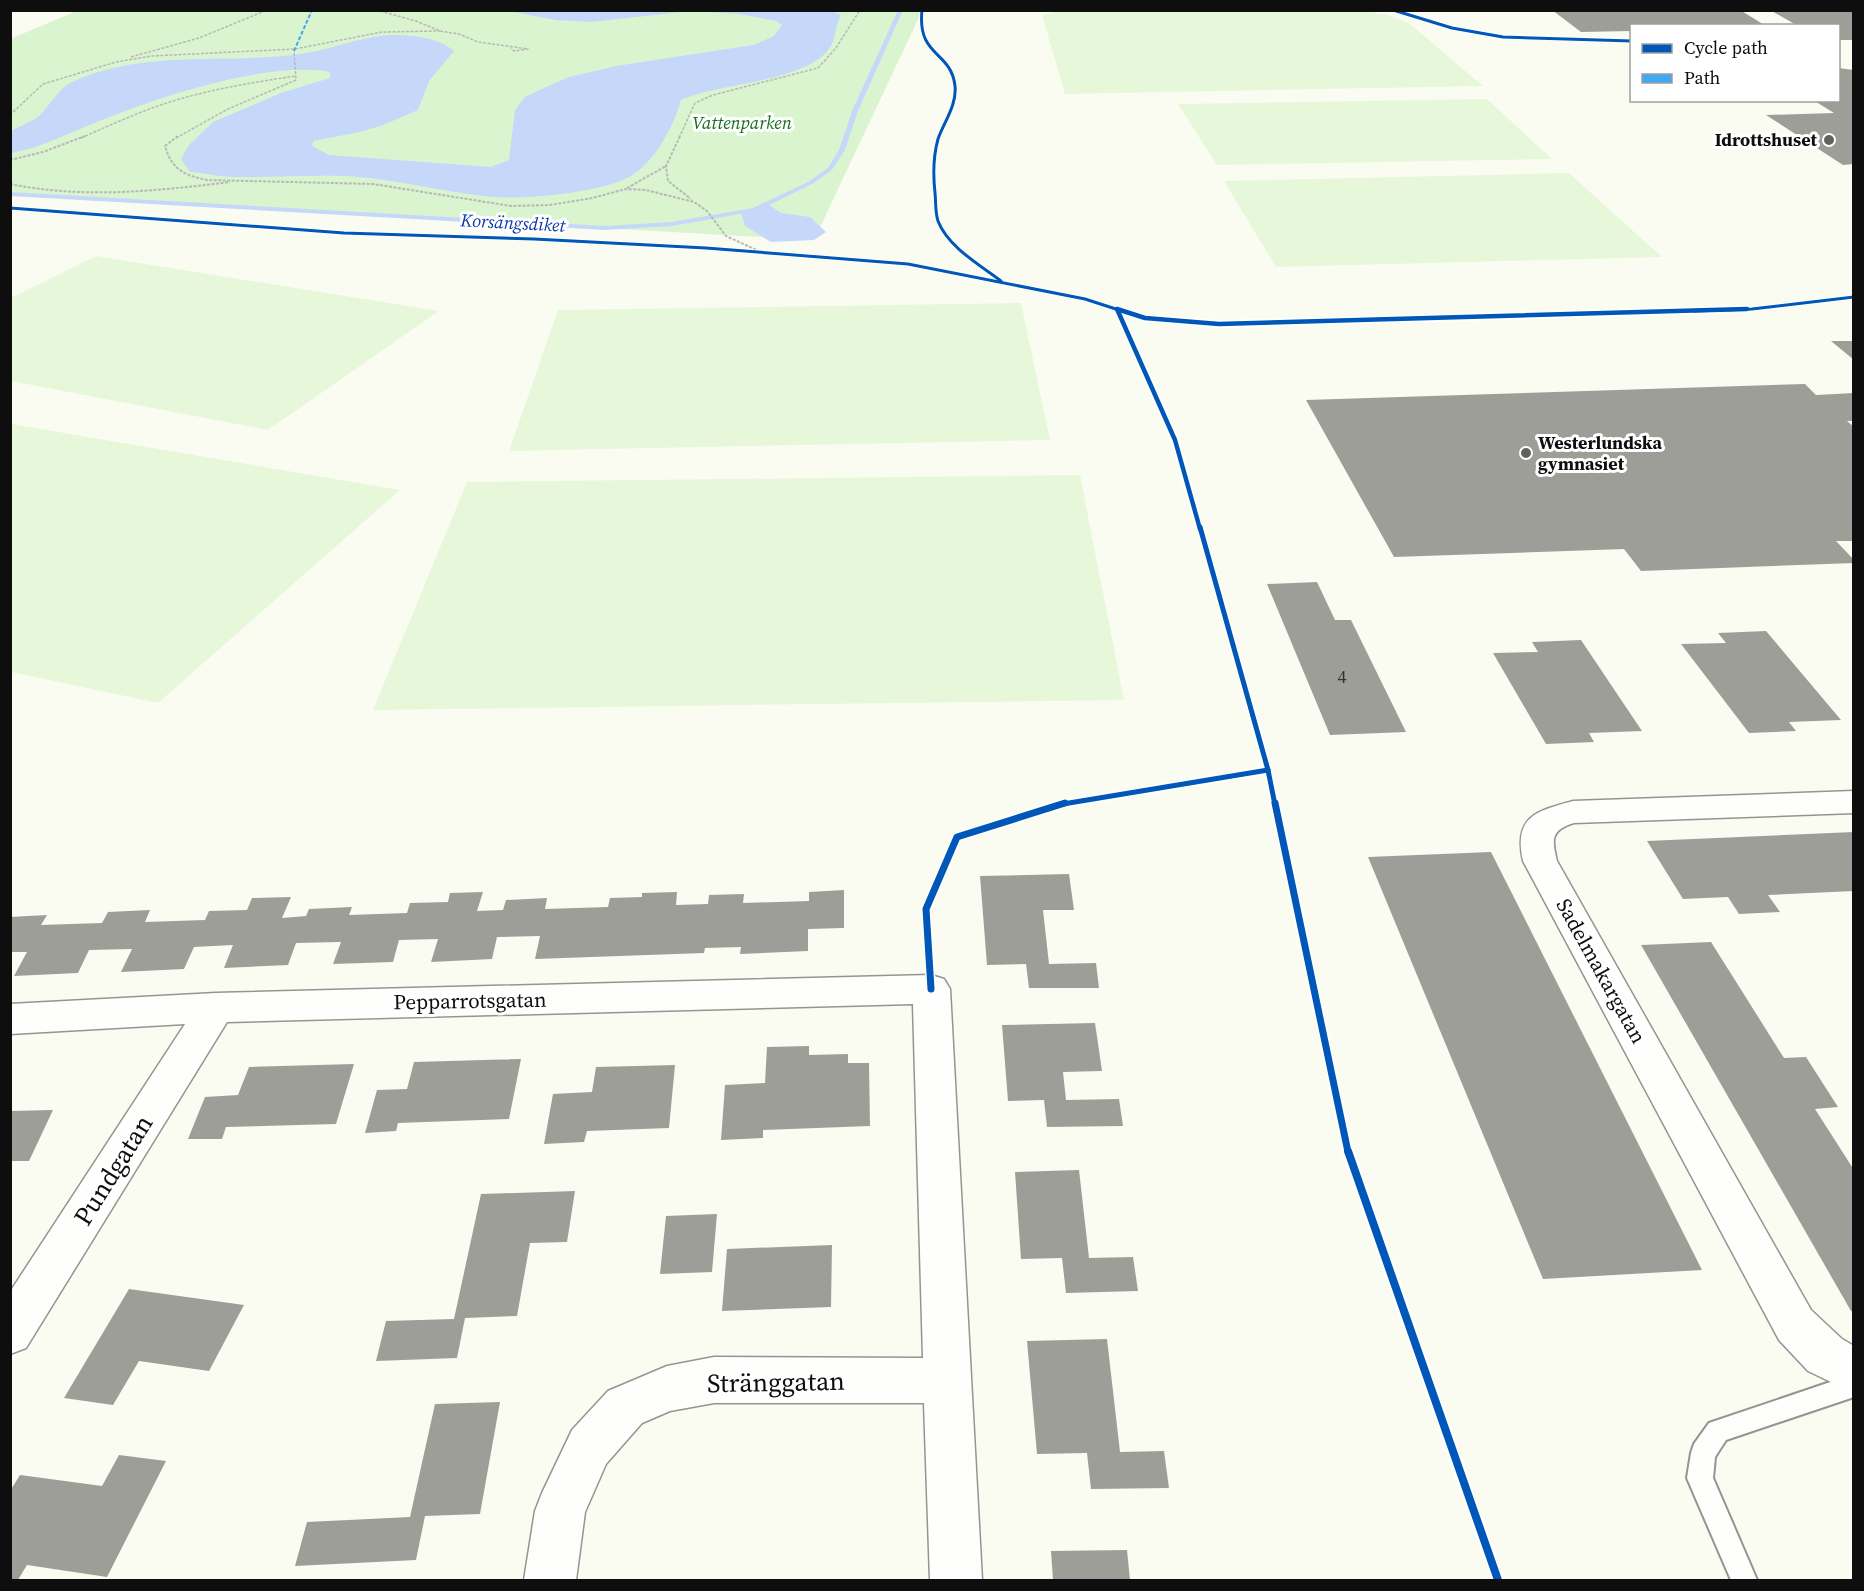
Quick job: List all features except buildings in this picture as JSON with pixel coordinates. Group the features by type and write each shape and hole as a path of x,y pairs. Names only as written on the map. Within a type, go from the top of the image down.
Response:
{"street":[{"name":"Sadelmakargatan","path":"1854,802 1573,812 1552,818 1539,829 1536,843 1540,861 1795,1325 1825,1355 1854,1371"},
{"name":"Pepparrotsgatan","path":"10,1019 216,1008 931,989 946,1381"},
{"name":"Pundgatan","path":"10,1333 216,1008"},
{"name":"Stränggatan","path":"550,1581 560,1511 589,1448 625,1407 667,1389 714,1380 946,1381"},
{"path":"946,1381 956,1581"}],"lane":[{"path":"1744,1581 1700,1478 1703,1453 1718,1431 1854,1385"}],"path":[{"path":"10,115 43,84 199,38 267,10"},
{"path":"376,10 416,21 440,31 512,48"},
{"path":"294,51 296,80 230,106 191,126 165,146 169,163 182,175 207,180 374,184 481,203 511,206 549,204 592,198 626,189 647,179 666,166 695,103 713,95 818,68 831,57 845,30 860,10"},
{"path":"116,62 152,56 295,49 382,32 440,31"},
{"path":"10,160 72,142 136,114 166,104 235,85 296,76"},
{"path":"666,166 668,181 707,211 726,236 763,253"},
{"path":"10,184 38,191 116,194 242,181"},
{"path":"626,189 673,195 694,202"}],"green space":[{"name":"Vattenparken","path":"79,10 922,11 814,240 11,195 10,39"},
{"path":"1355,10 1389,15 1409,23 1483,86 1065,94 1042,15 1058,11"},
{"path":"1487,99 1552,159 1217,165 1178,104"},
{"path":"1569,173 1662,257 1276,267 1224,181"},
{"path":"96,256 439,311 268,430 11,381 11,298"},
{"path":"1021,303 1050,440 509,451 558,310"},
{"path":"11,424 400,490 158,703 11,672"},
{"path":"1080,475 1124,700 373,710 467,482"}],"water":[{"path":"508,11 691,11 591,22 556,20"},
{"name":"Vattenparken","path":"691,11 832,11 841,15 831,46 820,58 784,75 718,89 681,100 668,132 647,163 629,177 583,191 507,198 359,177 235,177 190,172 181,159 189,145 213,122 281,93 330,78 330,72 304,70 243,77 177,93 117,114 42,145 11,153 11,131 39,116 65,86 98,72 155,61 300,54 367,38 398,35 433,40 454,51 429,81 418,110 381,126 313,141 312,146 329,155 491,167 509,160 515,110 525,97 569,77 616,66 753,45 774,36 782,25 776,21 740,14"},
{"path":"768,204 781,213 810,217 826,232 814,240 771,242 745,226 741,212"}],"waterway":[{"name":"Korsängsdiket","path":"10,194 605,228 672,224 755,210 810,183 830,169 842,150 855,111 901,10"}],"marked path":[{"path":"294,51 312,10"}],"cycle path":[{"path":"922,10 920,25 923,36 927,45 947,65 955,86 953,104 940,134 934,161 933,181 938,220 956,244 1001,281"},
{"path":"1393,10 1452,28 1503,37 1630,41"},
{"path":"10,208 344,233 534,239 706,248 908,264 1085,299 1145,318 1219,324 1752,309 1854,297"},
{"path":"1117,309 1175,440 1268,770 1349,1156 1498,1580"},
{"path":"931,989 926,909 957,837 1059,804 1268,770"}],"place":[{"name":"Idrottshuset","path":"1829,140"},
{"name":"Westerlundska gymnasiet","path":"1526,453"}]}
